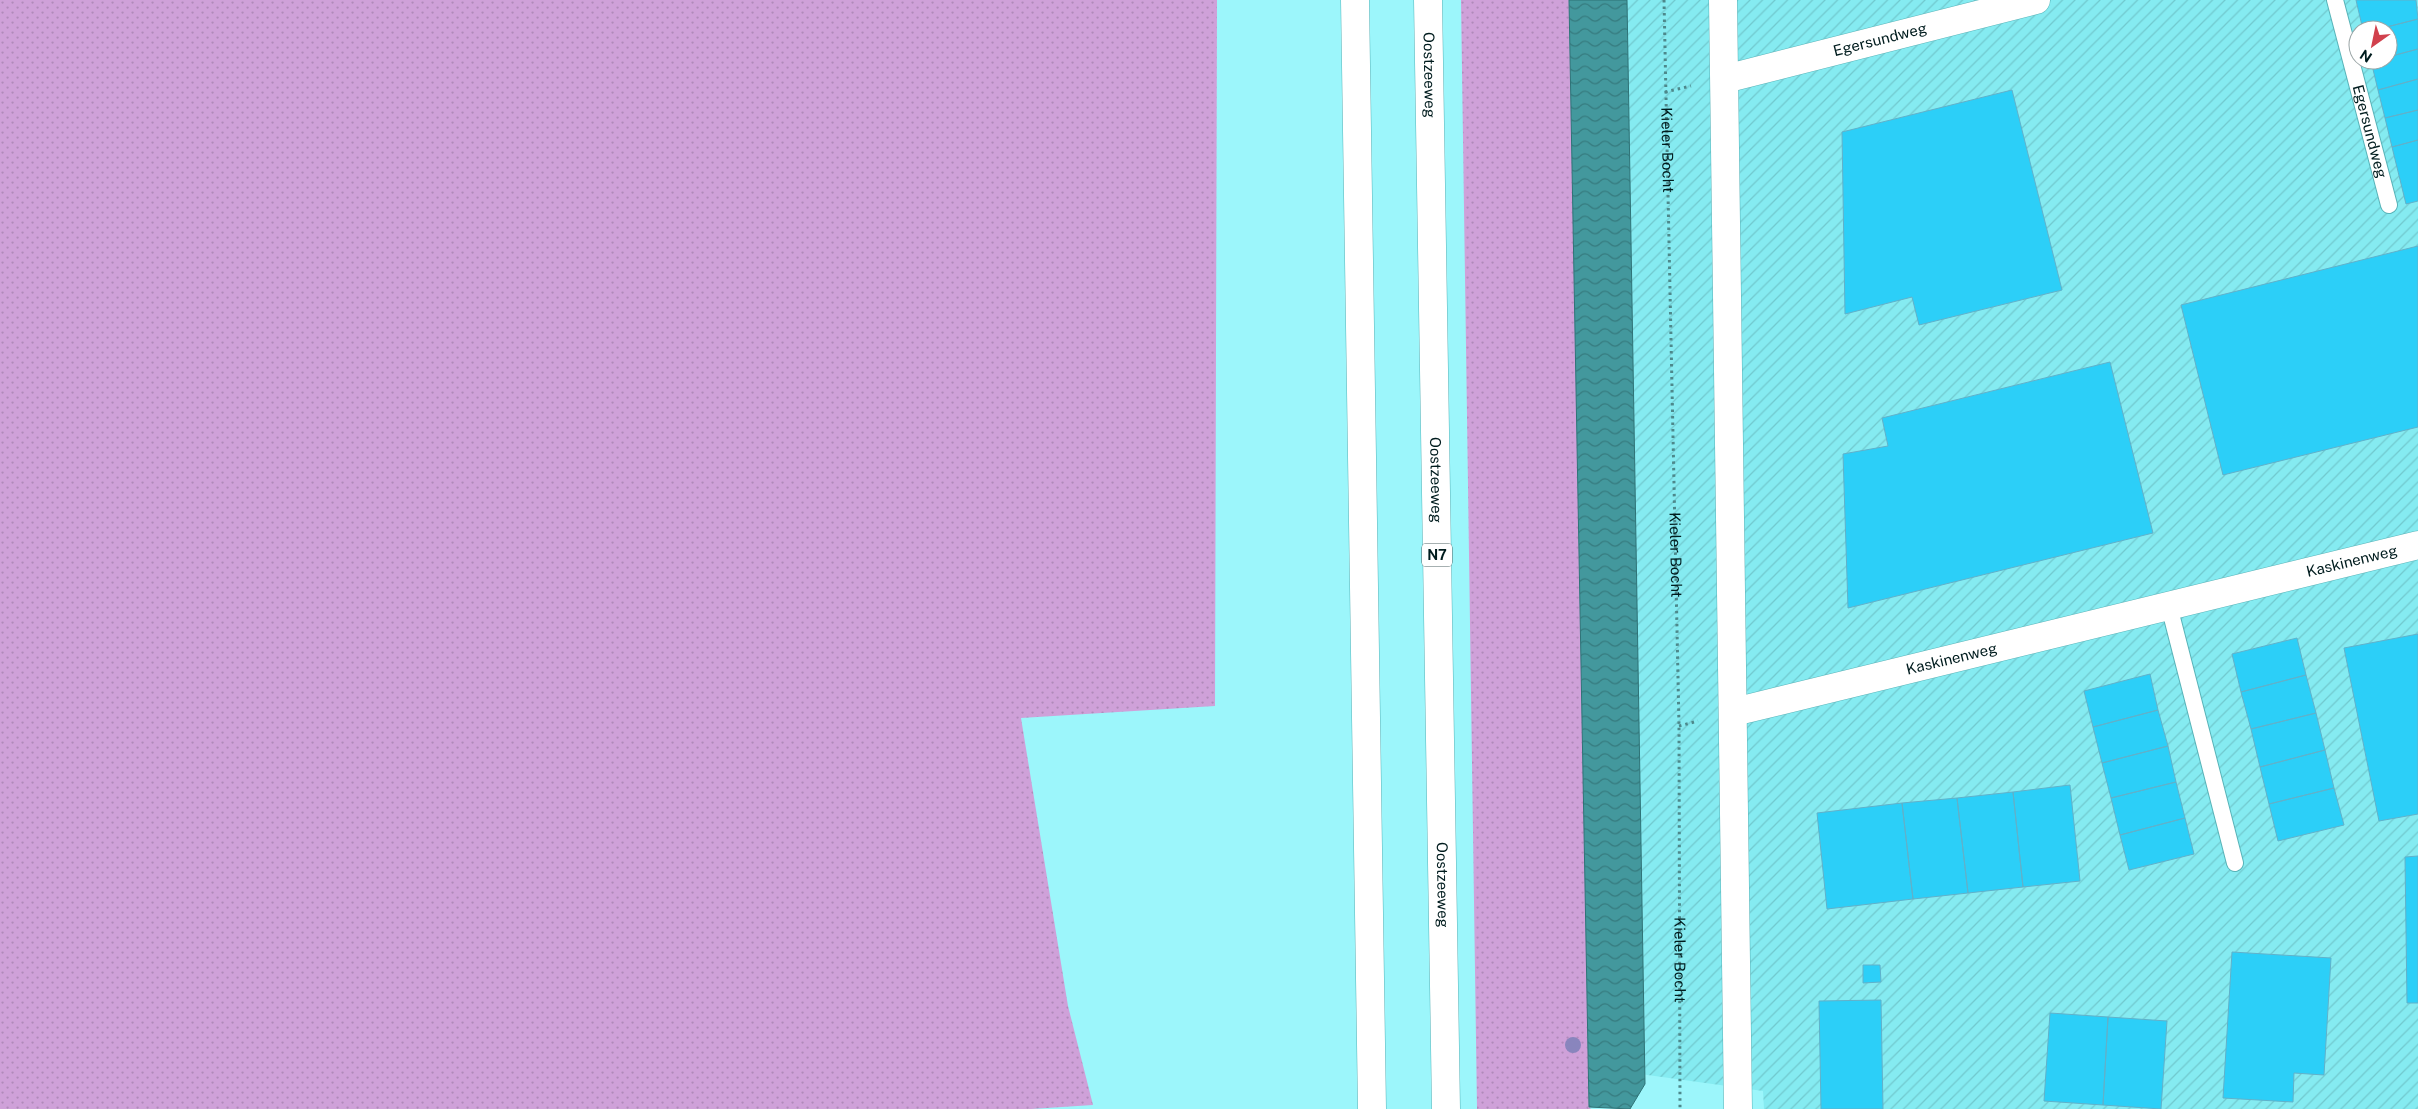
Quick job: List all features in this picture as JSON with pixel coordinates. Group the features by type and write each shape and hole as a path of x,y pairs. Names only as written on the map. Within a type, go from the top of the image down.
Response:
{"main road":[{"path":"1355,0 1372,1109"},
{"name":"Oostzeeweg","path":"1428,0 1446,1109"},
{"path":"1723,0 1738,1109"},
{"name":"Egersundweg","path":"1725,79 2036,0"},
{"name":"Kaskinenweg","path":"1734,712 2418,545"}],"lane":[{"name":"Egersundweg","path":"2335,0 2389,206"},
{"path":"2168,606 2236,863"}],"path":[{"name":"Kieler Bocht","path":"1664,0 1679,726 1680,1109"}],"shaded area":[{"path":"0,0 1217,0 1215,706 1021,718 1068,1006 1093,1105 1031,1109 0,1109"},
{"path":"1461,0 1569,0 1589,1107 1591,1109 1477,1109"},
{"path":"1604,0 2418,0 2418,1109 1764,1109 1763,1091 1626,1072"}],"water":[{"path":"1569,0 1627,0 1645,1084 1630,1109 1589,1107"}],"building":[{"path":"2356,0 2416,0 2418,19 2398,24 2398,20 2361,20"},
{"path":"2418,19 2418,49 2398,54 2398,24"},
{"path":"2418,49 2418,79 2378,90 2373,70 2398,70 2398,54"},
{"path":"2418,79 2418,110 2385,118 2378,90"},
{"path":"2012,90 2062,290 1919,325 1912,297 1845,314 1842,132"},
{"path":"2418,110 2418,140 2392,147 2385,118"},
{"path":"2418,140 2418,201 2406,204 2392,147"},
{"path":"2418,246 2418,427 2223,475 2181,305"},
{"path":"2110,362 2153,533 1848,608 1843,454 1888,446 1882,418"},
{"path":"2418,634 2418,814 2379,821 2344,648"},
{"path":"2297,638 2306,675 2241,692 2232,654"},
{"path":"2150,674 2158,710 2093,727 2084,691"},
{"path":"2306,675 2316,713 2251,729 2241,692"},
{"path":"2158,710 2168,746 2102,763 2093,727"},
{"path":"2316,713 2325,750 2260,767 2251,729"},
{"path":"2168,746 2176,782 2111,798 2102,763"},
{"path":"2325,750 2334,788 2269,804 2260,767"},
{"path":"2176,782 2185,818 2120,835 2111,798"},
{"path":"2070,785 2080,881 2023,887 2013,792"},
{"path":"2334,788 2344,825 2278,841 2269,804"},
{"path":"2013,792 2023,887 1968,893 1957,798"},
{"path":"1957,798 1968,893 1913,899 1902,803"},
{"path":"1902,803 1913,899 1827,909 1817,813"},
{"path":"2185,818 2194,854 2129,870 2120,835"},
{"path":"2418,856 2418,1003 2407,1003 2405,857"},
{"path":"2232,952 2331,958 2324,1075 2294,1073 2293,1102 2223,1098"},
{"path":"1863,965 1880,965 1881,982 1863,983"},
{"path":"1881,1000 1883,1109 1821,1109 1819,1001"},
{"path":"2050,1013 2108,1017 2103,1105 2044,1101"},
{"path":"2108,1017 2167,1021 2161,1109 2103,1105"}]}
